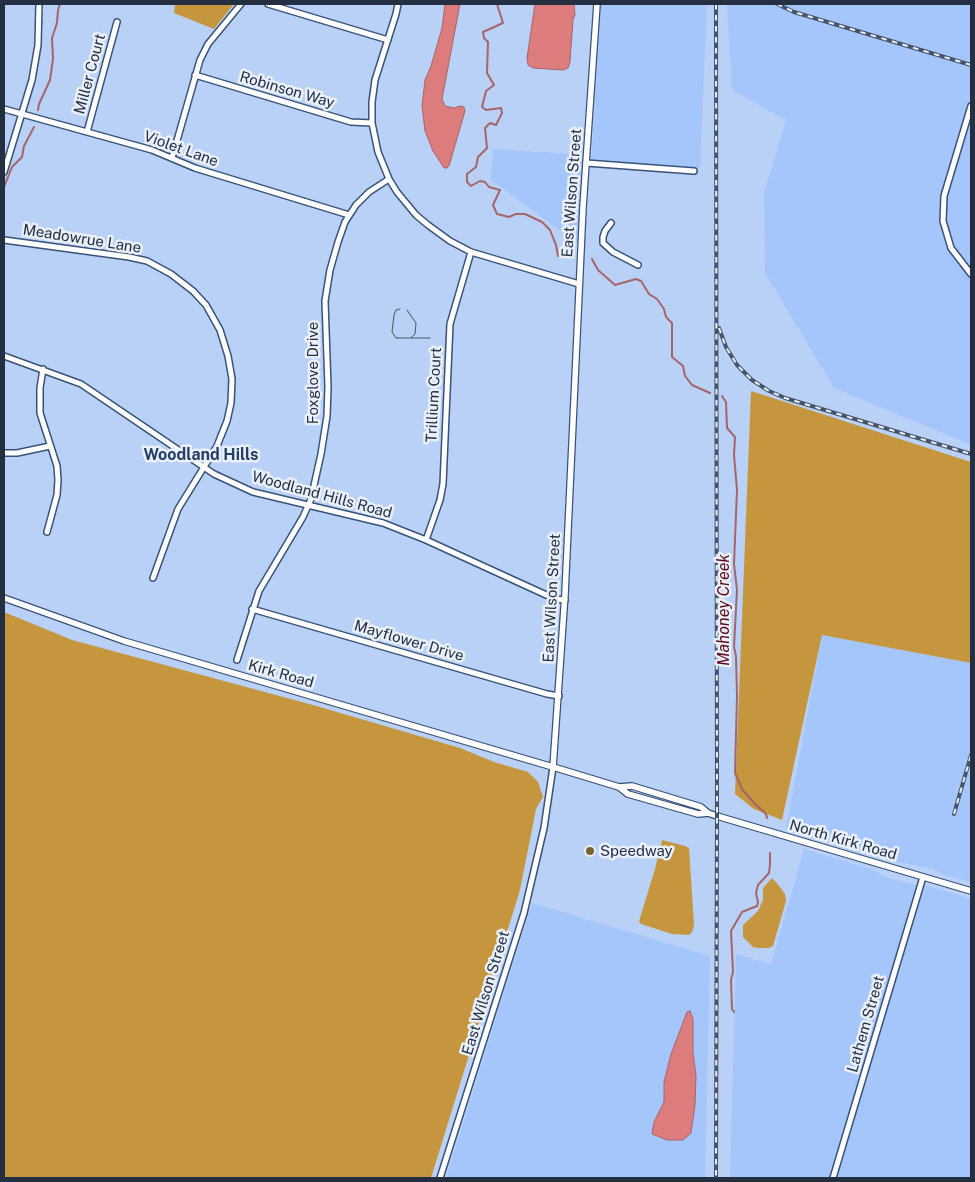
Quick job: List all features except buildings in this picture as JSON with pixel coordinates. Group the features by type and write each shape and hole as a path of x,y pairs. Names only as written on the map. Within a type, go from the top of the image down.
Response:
{"street":[{"path":"4,172 32,80 38,45 39,4"},
{"path":"172,158 200,60 208,44 241,4"},
{"path":"268,4 388,40"},
{"path":"398,4 375,80 372,102 372,124 378,152 389,179 406,203 428,226 450,241 471,252 579,284"},
{"name":"East Wilson Street","path":"440,1178 524,913 544,828 553,767 559,696 579,284 597,4"},
{"name":"Miller Court","path":"87,132 117,22"},
{"name":"Robinson Way","path":"195,75 351,122 372,124"},
{"path":"971,106 946,187 943,221 951,248 971,274"},
{"name":"Violet Lane","path":"4,109 152,150 195,168 349,215"},
{"path":"586,163 694,171"},
{"name":"Foxglove Drive","path":"237,660 258,592 309,506 321,454 327,416 326,291 338,242 349,215 364,197 389,179"},
{"path":"611,223 602,237 603,242 613,252 638,265"},
{"name":"Meadowrue Lane","path":"4,240 135,258 152,264 171,274 200,298 220,330 228,356 232,379 231,403 227,421 216,446 178,509 153,578"},
{"name":"Trillium Court","path":"426,540 440,500 442,484 450,324 471,252"},
{"name":"Woodland Hills Road","path":"4,356 69,378 87,387 203,466 226,480 253,492 383,523 426,540 555,599 564,600"},
{"path":"43,369 39,405 42,421 57,466 58,488 47,532"},
{"path":"4,453 50,446"},
{"name":"Kirk Road","path":"4,598 133,644 553,767"},
{"name":"Mayflower Drive","path":"252,609 559,696"},
{"name":"North Kirk Road","path":"553,767 619,787 628,794 698,814 708,814 971,891"},
{"name":"North Kirk Road","path":"619,787 632,786 700,807 708,814"},
{"name":"Lathem Street","path":"833,1178 923,877"}],"shaded area":[{"path":"175,4 234,4 214,29 174,13"},
{"path":"445,4 460,4 442,99 445,106 454,108 464,107 465,111 447,168 444,168 433,151 425,131 422,106 425,80 442,28"},
{"path":"535,4 574,4 575,15 568,68 563,70 533,68 528,65 527,58"},
{"path":"600,4 707,4 700,168 591,162"},
{"path":"727,4 971,4 971,445 834,388 765,273 764,192 786,120 732,90"},
{"path":"493,149 585,155 579,244 491,180"},
{"path":"751,391 971,462 971,663 822,635 782,820 754,809 735,794"},
{"path":"4,612 72,640 313,705 460,748 494,762 528,772 538,782 543,797 536,809 520,890 431,1178 4,1178"},
{"path":"822,635 971,663 971,882 944,875 933,869 893,861 786,829"},
{"path":"662,840 689,848 694,925 689,935 672,934 641,924 639,921"},
{"path":"804,849 871,869 883,876 911,884 929,886 971,899 971,1178 730,1178 736,954 771,964"},
{"path":"772,878 785,894 786,901 773,946 769,948 753,947 743,937 743,925 758,911 763,900 763,888"},
{"path":"532,903 710,956 705,1178 446,1178"},
{"path":"690,1011 693,1019 693,1053 696,1076 695,1105 691,1133 683,1140 667,1140 652,1134 654,1122 664,1102 664,1082 671,1054 687,1012"}],"waterway":[{"path":"38,110 50,80 53,59 52,38 60,4"},
{"name":"Mahoney Creek","path":"497,4 503,23 483,32 484,38 488,42 487,73 494,85 486,91 482,107 486,110 501,108 502,113 496,125 490,123 485,128 487,148 478,157 476,167 467,174 467,182 471,186 480,181 485,182 489,187 500,190 493,205 497,214 509,217 516,214 525,214 542,222 550,230 558,256 572,257"},
{"path":"4,187 12,167 22,157 24,146 34,127"},
{"name":"Mahoney Creek","path":"592,259 598,270 615,285 636,279 641,281 649,294 657,299 664,309 666,317 672,323 672,357 683,366 685,376 692,385 710,393"},
{"name":"Mahoney Creek","path":"722,396 726,402 727,428 735,437 734,455 737,490 734,564 737,590 734,647 737,696 735,773 742,789 766,814 767,818"},
{"name":"Mahoney Creek","path":"734,1012 732,1009 731,931 742,912 757,906 756,893 758,885 769,873 770,853"}],"tram line":[{"path":"400,309 396,310 394,315 392,332 396,338 430,338"},
{"path":"407,310 416,323 415,334 411,338"}],"railway":[{"path":"716,4 716,1178"},
{"path":"777,4 794,12 971,65"},
{"path":"719,328 726,347 737,365 752,380 769,391 785,398 971,454"},
{"path":"954,814 971,755"}],"place":[{"name":"Speedway","path":"590,851"}],"district":[{"name":"Woodland Hills","path":"201,455"}]}
